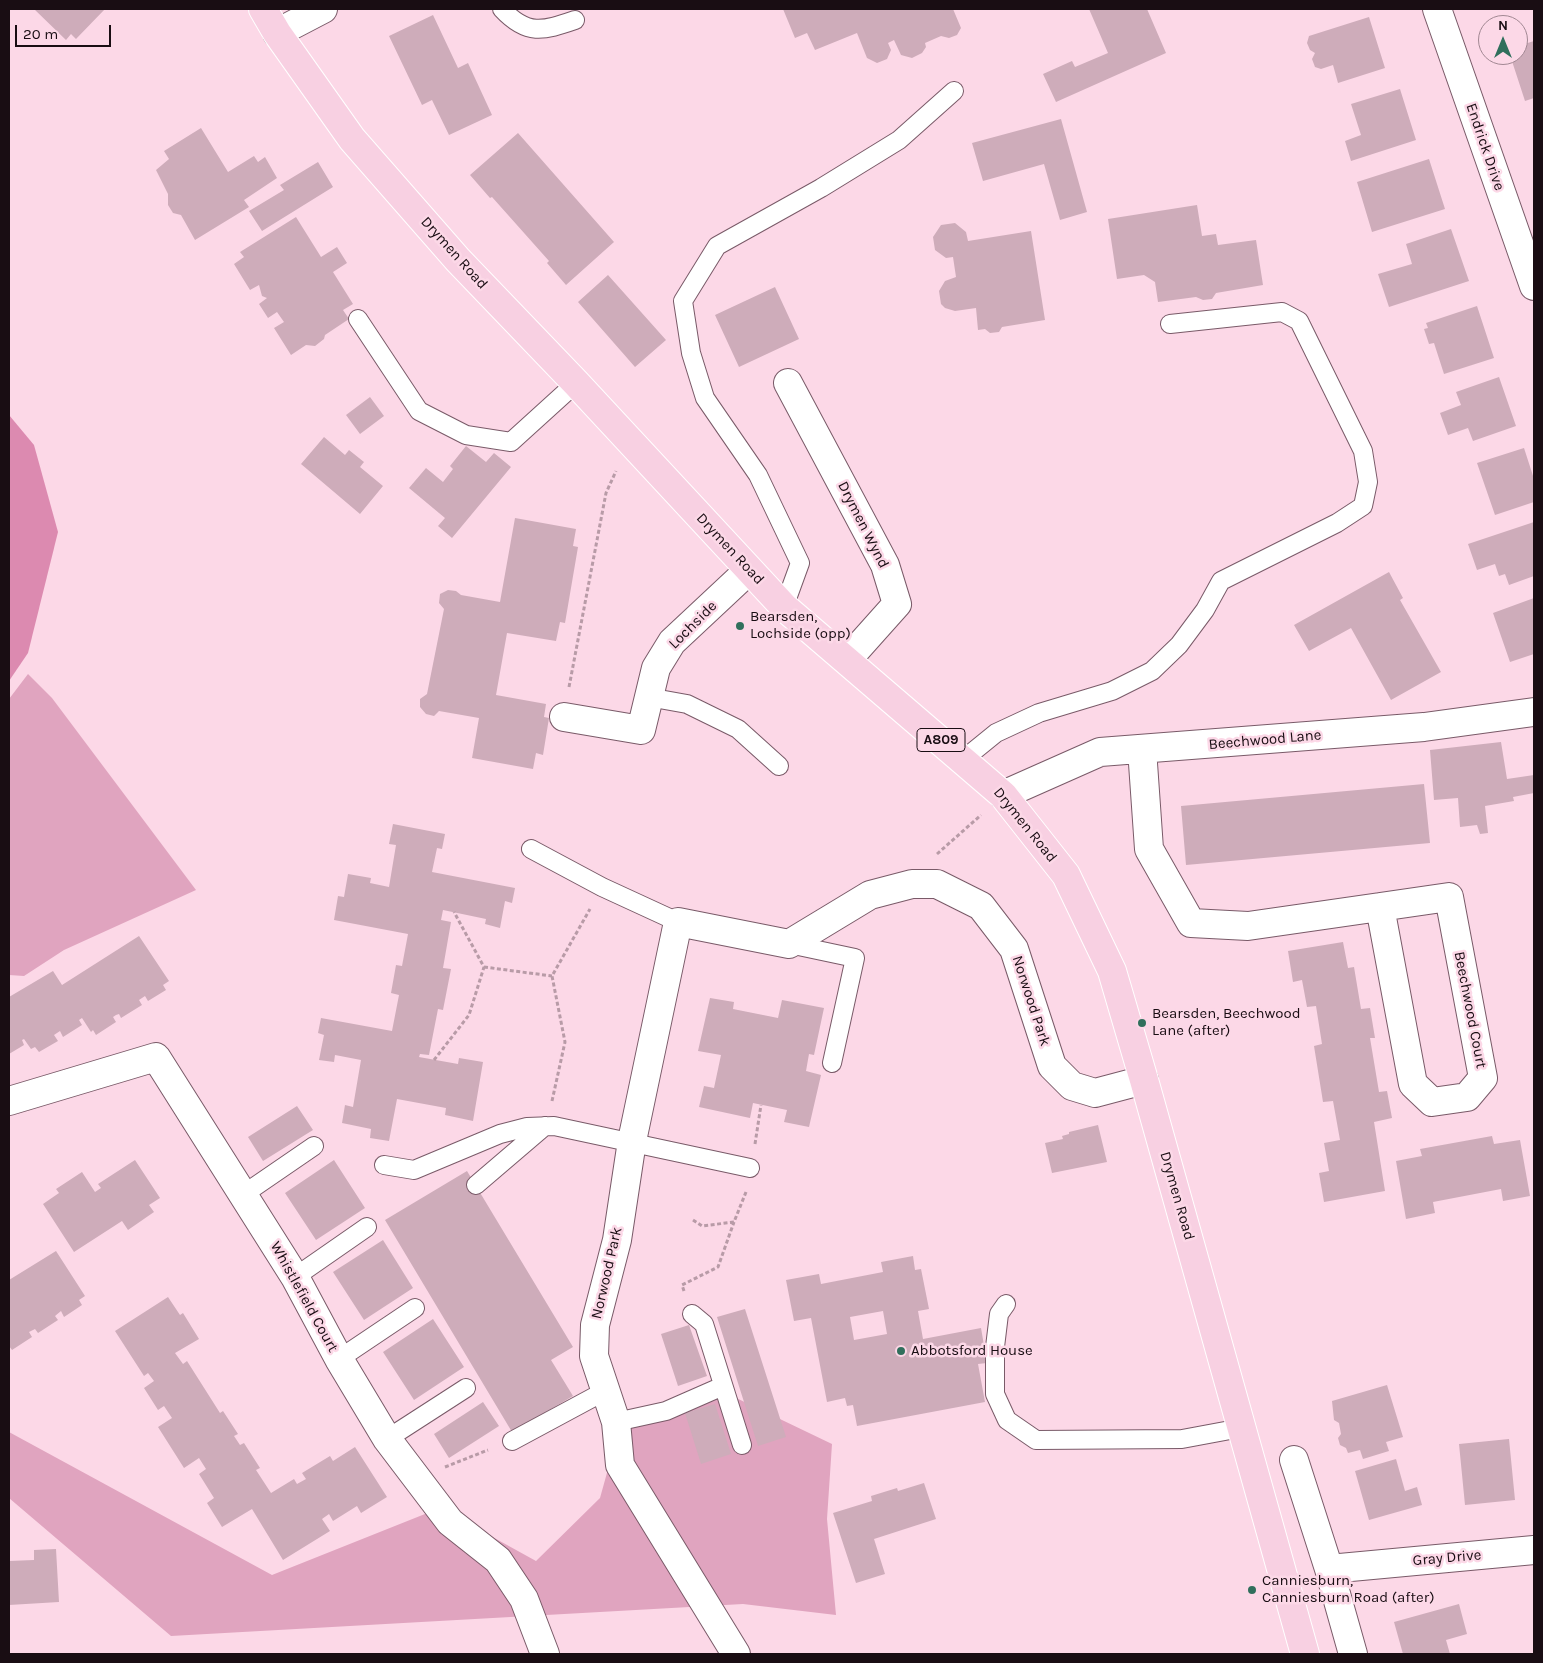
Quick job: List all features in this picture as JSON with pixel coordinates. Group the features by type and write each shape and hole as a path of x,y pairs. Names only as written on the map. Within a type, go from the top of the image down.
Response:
{"main road":[{"name":"Drymen Road","path":"263,9 277,33 352,139 458,260 576,383 784,606 964,759 1003,795 1066,875 1112,971 1305,1654"}],"street":[{"path":"277,33 323,9"},
{"name":"Endrick Drive","path":"1437,9 1534,286"},
{"name":"Drymen Wynd","path":"788,383 885,565 897,604 847,660"},
{"name":"Lochside","path":"564,717 642,730 656,668 672,642 750,570"},
{"name":"Beechwood Lane","path":"1003,795 1100,752 1424,727 1534,712"},
{"name":"Beechwood Court","path":"1142,749 1148,849 1191,923 1248,926 1449,897 1483,1078 1467,1097 1432,1102 1413,1084 1380,907"},
{"name":"Norwood Park","path":"789,944 870,895 912,884 937,884 981,906 1014,949 1052,1066 1072,1086 1095,1093 1144,1080"},
{"path":"678,922 789,944"},
{"name":"Norwood Park","path":"678,922 632,1141 616,1240 595,1325 594,1356 604,1391 616,1422 620,1465 736,1654"},
{"name":"Whistlefield Court","path":"9,1101 156,1058 295,1277 339,1359 387,1440 450,1522 498,1560 524,1599 545,1654"},
{"path":"1294,1460 1329,1569 1353,1654"},
{"name":"Gray Drive","path":"1329,1569 1534,1550"}],"lane":[{"path":"502,9 515,23 545,31 575,20"},
{"path":"784,606 800,563 758,475 705,398 691,353 684,301 717,246 821,188 899,140 954,91"},
{"path":"964,759 996,733 1039,713 1112,691 1152,671 1180,645 1205,610 1221,581 1337,523 1362,506 1368,482 1363,450 1300,321 1282,312 1170,324"},
{"path":"358,319 419,411 466,434 511,442 576,383"},
{"path":"648,697 687,704 738,730 779,766"},
{"path":"531,849 602,887 678,922"},
{"path":"789,944 855,958 832,1063"},
{"path":"476,1185 545,1126"},
{"path":"384,1165 414,1170 500,1134 527,1127 545,1126 572,1128 750,1168"},
{"path":"244,1194 314,1146"},
{"path":"295,1277 367,1227"},
{"path":"1006,1304 998,1314 995,1346 995,1394 1007,1420 1036,1440 1182,1439 1241,1428"},
{"path":"339,1359 415,1308"},
{"path":"692,1314 704,1324 742,1445"},
{"path":"616,1422 666,1411 723,1386"},
{"path":"387,1440 466,1388"},
{"path":"512,1440 556,1412 604,1391"}],"path":[{"path":"564,717 606,493 629,441"},
{"path":"937,884 937,853 1003,795"},
{"path":"545,1126 565,1042 552,976 602,887"},
{"path":"434,1060 469,1015 484,967 454,912"},
{"path":"484,967 552,976"},
{"path":"750,1168 762,1105"},
{"path":"692,1314 682,1285 718,1267 745,1196"},
{"path":"693,1220 702,1226 734,1222"},
{"path":"408,1469 445,1467 512,1440"}],"shaded area":[{"path":"9,415 34,445 58,532 28,653 9,681"},
{"path":"28,674 52,698 196,890 64,950 24,976 9,975 9,699"},
{"path":"707,1384 832,1444 827,1519 836,1615 743,1604 171,1636 9,1498 9,1432 272,1575 440,1508 536,1561 600,1498 620,1426"}],"building":[{"path":"34,9 105,9 76,39 71,34 66,40"},
{"path":"783,9 953,9 961,28 957,35 949,38 941,36 925,43 926,47 922,53 912,58 901,55 894,40 888,43 891,50 887,59 877,63 867,58 857,33 815,50 807,33 795,38"},
{"path":"1089,9 1147,9 1166,53 1056,102 1043,74 1072,61 1075,67 1108,53"},
{"path":"433,15 458,68 468,63 492,115 449,135 432,100 422,105 389,36"},
{"path":"1369,17 1385,68 1338,83 1333,65 1321,69 1315,67 1312,59 1315,53 1310,50 1307,43 1309,36"},
{"path":"1534,41 1534,98 1525,101 1513,65 1528,65 1528,43"},
{"path":"1400,89 1416,140 1351,161 1345,141 1361,135 1351,104"},
{"path":"1061,119 1087,212 1060,220 1044,164 983,181 972,143"},
{"path":"201,128 228,172 254,156 258,162 265,157 277,178 244,200 249,207 195,240 181,215 173,213 168,205 168,194 156,170 169,159 164,151"},
{"path":"518,133 614,242 566,285 547,263 549,261 470,175"},
{"path":"1429,159 1445,209 1372,232 1357,182"},
{"path":"318,162 333,187 262,231 249,211 284,190 280,185"},
{"path":"1197,205 1202,236 1216,234 1218,245 1256,240 1263,285 1216,293 1212,299 1203,300 1196,297 1158,302 1155,282 1144,275 1117,279 1108,219"},
{"path":"296,217 321,257 337,247 347,263 333,272 353,304 343,310 349,319 325,335 324,339 315,346 306,345 291,355 274,328 284,322 277,312 268,318 259,304 267,298 262,296 259,285 250,290 234,264 244,257 240,252"},
{"path":"955,223 966,232 968,241 1031,231 1045,320 1002,327 999,332 990,333 985,329 978,330 976,308 955,311 945,308 941,304 939,291 945,281 956,277 953,257 946,258 935,250 933,237 941,225"},
{"path":"1451,229 1469,281 1389,307 1378,274 1412,264 1406,244"},
{"path":"608,275 666,340 635,367 578,302"},
{"path":"775,287 799,339 739,367 715,315"},
{"path":"1477,306 1494,358 1444,374 1434,343 1429,344 1424,329 1428,328 1426,323"},
{"path":"1499,377 1516,426 1473,441 1468,428 1448,435 1440,413 1461,405 1456,392"},
{"path":"370,397 384,416 360,434 346,415"},
{"path":"324,437 345,455 349,450 364,462 360,467 383,486 360,514 301,464"},
{"path":"466,446 486,462 494,453 511,467 452,538 438,526 445,518 409,488 426,468 443,482 453,469 450,466"},
{"path":"1524,448 1534,479 1534,502 1495,515 1477,463"},
{"path":"515,518 576,529 573,546 578,547 565,623 560,622 556,641 507,633 496,695 546,704 544,717 549,718 543,755 536,753 533,769 472,758 479,718 439,711 434,716 426,714 420,707 420,699 427,694 444,609 439,603 440,594 448,590 456,591 461,595 500,602"},
{"path":"1534,522 1534,576 1509,585 1505,574 1499,576 1495,564 1477,570 1468,544"},
{"path":"1389,572 1403,598 1400,600 1441,672 1391,700 1351,628 1309,651 1294,625"},
{"path":"1534,598 1534,654 1510,662 1493,613"},
{"path":"1501,742 1507,779 1534,775 1534,793 1513,797 1514,801 1485,806 1488,833 1480,834 1477,825 1460,827 1458,798 1434,800 1430,750"},
{"path":"1424,784 1430,843 1186,865 1181,806"},
{"path":"393,824 445,834 442,849 437,848 432,872 515,888 512,903 505,901 500,928 485,924 486,919 443,910 441,920 451,922 443,968 451,969 443,1010 438,1009 429,1055 420,1054 419,1057 458,1064 459,1058 483,1062 473,1121 445,1115 446,1108 397,1099 389,1141 370,1138 371,1129 342,1123 345,1105 353,1107 361,1060 335,1055 334,1062 319,1060 324,1035 318,1033 321,1018 392,1031 399,995 391,993 396,965 402,966 408,934 334,920 338,896 344,897 348,874 371,878 370,883 389,887 396,845 389,844"},
{"path":"139,936 169,981 163,985 166,990 148,1001 145,996 139,1000 142,1005 121,1018 119,1014 116,1015 113,1017 116,1022 96,1035 93,1030 91,1032 82,1018 79,1020 82,1025 63,1037 60,1031 54,1035 58,1041 39,1052 35,1047 31,1049 24,1039 22,1040 24,1045 9,1054 9,997 53,971 62,985"},
{"path":"1343,942 1348,968 1354,967 1361,1009 1370,1008 1375,1038 1370,1038 1379,1092 1387,1091 1392,1118 1374,1122 1385,1191 1324,1202 1319,1173 1329,1171 1324,1143 1340,1140 1333,1101 1323,1102 1314,1046 1322,1044 1316,1006 1307,1007 1302,980 1293,982 1288,951"},
{"path":"710,998 734,1002 733,1009 778,1018 782,1000 824,1008 814,1055 809,1054 806,1071 821,1075 809,1127 784,1122 787,1110 753,1103 750,1118 699,1107 704,1086 714,1088 721,1055 698,1051"},
{"path":"297,1106 313,1130 263,1161 248,1137"},
{"path":"1098,1125 1107,1162 1052,1173 1045,1143 1063,1139 1062,1136 1069,1134 1069,1132"},
{"path":"1492,1136 1494,1144 1520,1140 1530,1196 1503,1201 1501,1189 1433,1202 1435,1213 1406,1219 1396,1161 1422,1156 1420,1149"},
{"path":"135,1160 160,1198 149,1205 154,1212 128,1230 122,1221 74,1252 43,1204 59,1193 56,1189 82,1172 95,1192 101,1188 98,1184"},
{"path":"334,1160 365,1208 316,1240 285,1193"},
{"path":"467,1171 573,1347 551,1360 573,1396 512,1432 385,1220"},
{"path":"383,1240 413,1288 364,1320 333,1272"},
{"path":"56,1251 85,1296 79,1300 82,1305 64,1317 61,1311 55,1316 58,1320 38,1333 35,1329 29,1332 32,1337 12,1350 9,1346 9,1280"},
{"name":"Abbotsford House","path":"913,1256 915,1270 921,1269 929,1309 918,1311 923,1339 981,1328 987,1363 978,1364 985,1402 857,1426 853,1405 847,1406 845,1398 827,1402 811,1318 794,1321 786,1280 819,1274 821,1284 883,1272 881,1262","holes":["883,1311 887,1334 854,1340 850,1317"]},
{"path":"168,1297 180,1315 183,1313 199,1339 175,1353 183,1364 187,1361 220,1413 223,1411 238,1434 234,1436 240,1445 244,1443 260,1468 256,1470 271,1493 294,1479 297,1484 306,1479 302,1473 330,1456 333,1461 355,1447 387,1497 361,1513 357,1506 333,1521 329,1514 322,1519 330,1531 283,1560 252,1509 222,1527 207,1503 214,1498 199,1474 206,1469 199,1458 184,1468 158,1427 172,1418 164,1406 158,1410 144,1388 154,1381 148,1373 144,1376 115,1331"},
{"path":"745,1309 786,1437 758,1446 717,1317"},
{"path":"433,1319 464,1367 414,1400 383,1352"},
{"path":"689,1325 707,1376 678,1386 661,1334"},
{"path":"1387,1385 1403,1437 1386,1442 1389,1451 1363,1459 1360,1450 1348,1453 1346,1448 1340,1445 1338,1438 1341,1434 1339,1423 1334,1420 1332,1401"},
{"path":"483,1402 499,1426 449,1458 434,1434"},
{"path":"715,1404 731,1454 701,1464 685,1413"},
{"path":"1509,1439 1515,1500 1465,1505 1459,1444"},
{"path":"1396,1459 1405,1491 1417,1487 1422,1505 1369,1520 1355,1471"},
{"path":"924,1483 936,1519 874,1539 885,1574 856,1583 833,1513 872,1501 871,1496 897,1488 898,1491"},
{"path":"56,1549 59,1602 9,1605 9,1561 34,1560 34,1550"},
{"path":"1459,1604 1467,1634 1446,1640 1450,1654 1403,1654 1394,1622"}],"place":[{"name":"Bearsden, Lochside (opp)","path":"740,626"},
{"name":"Bearsden, Beechwood Lane (after)","path":"1142,1023"},
{"name":"Abbotsford House","path":"901,1351"},
{"name":"Canniesburn, Canniesburn Road (after)","path":"1252,1590"}]}
